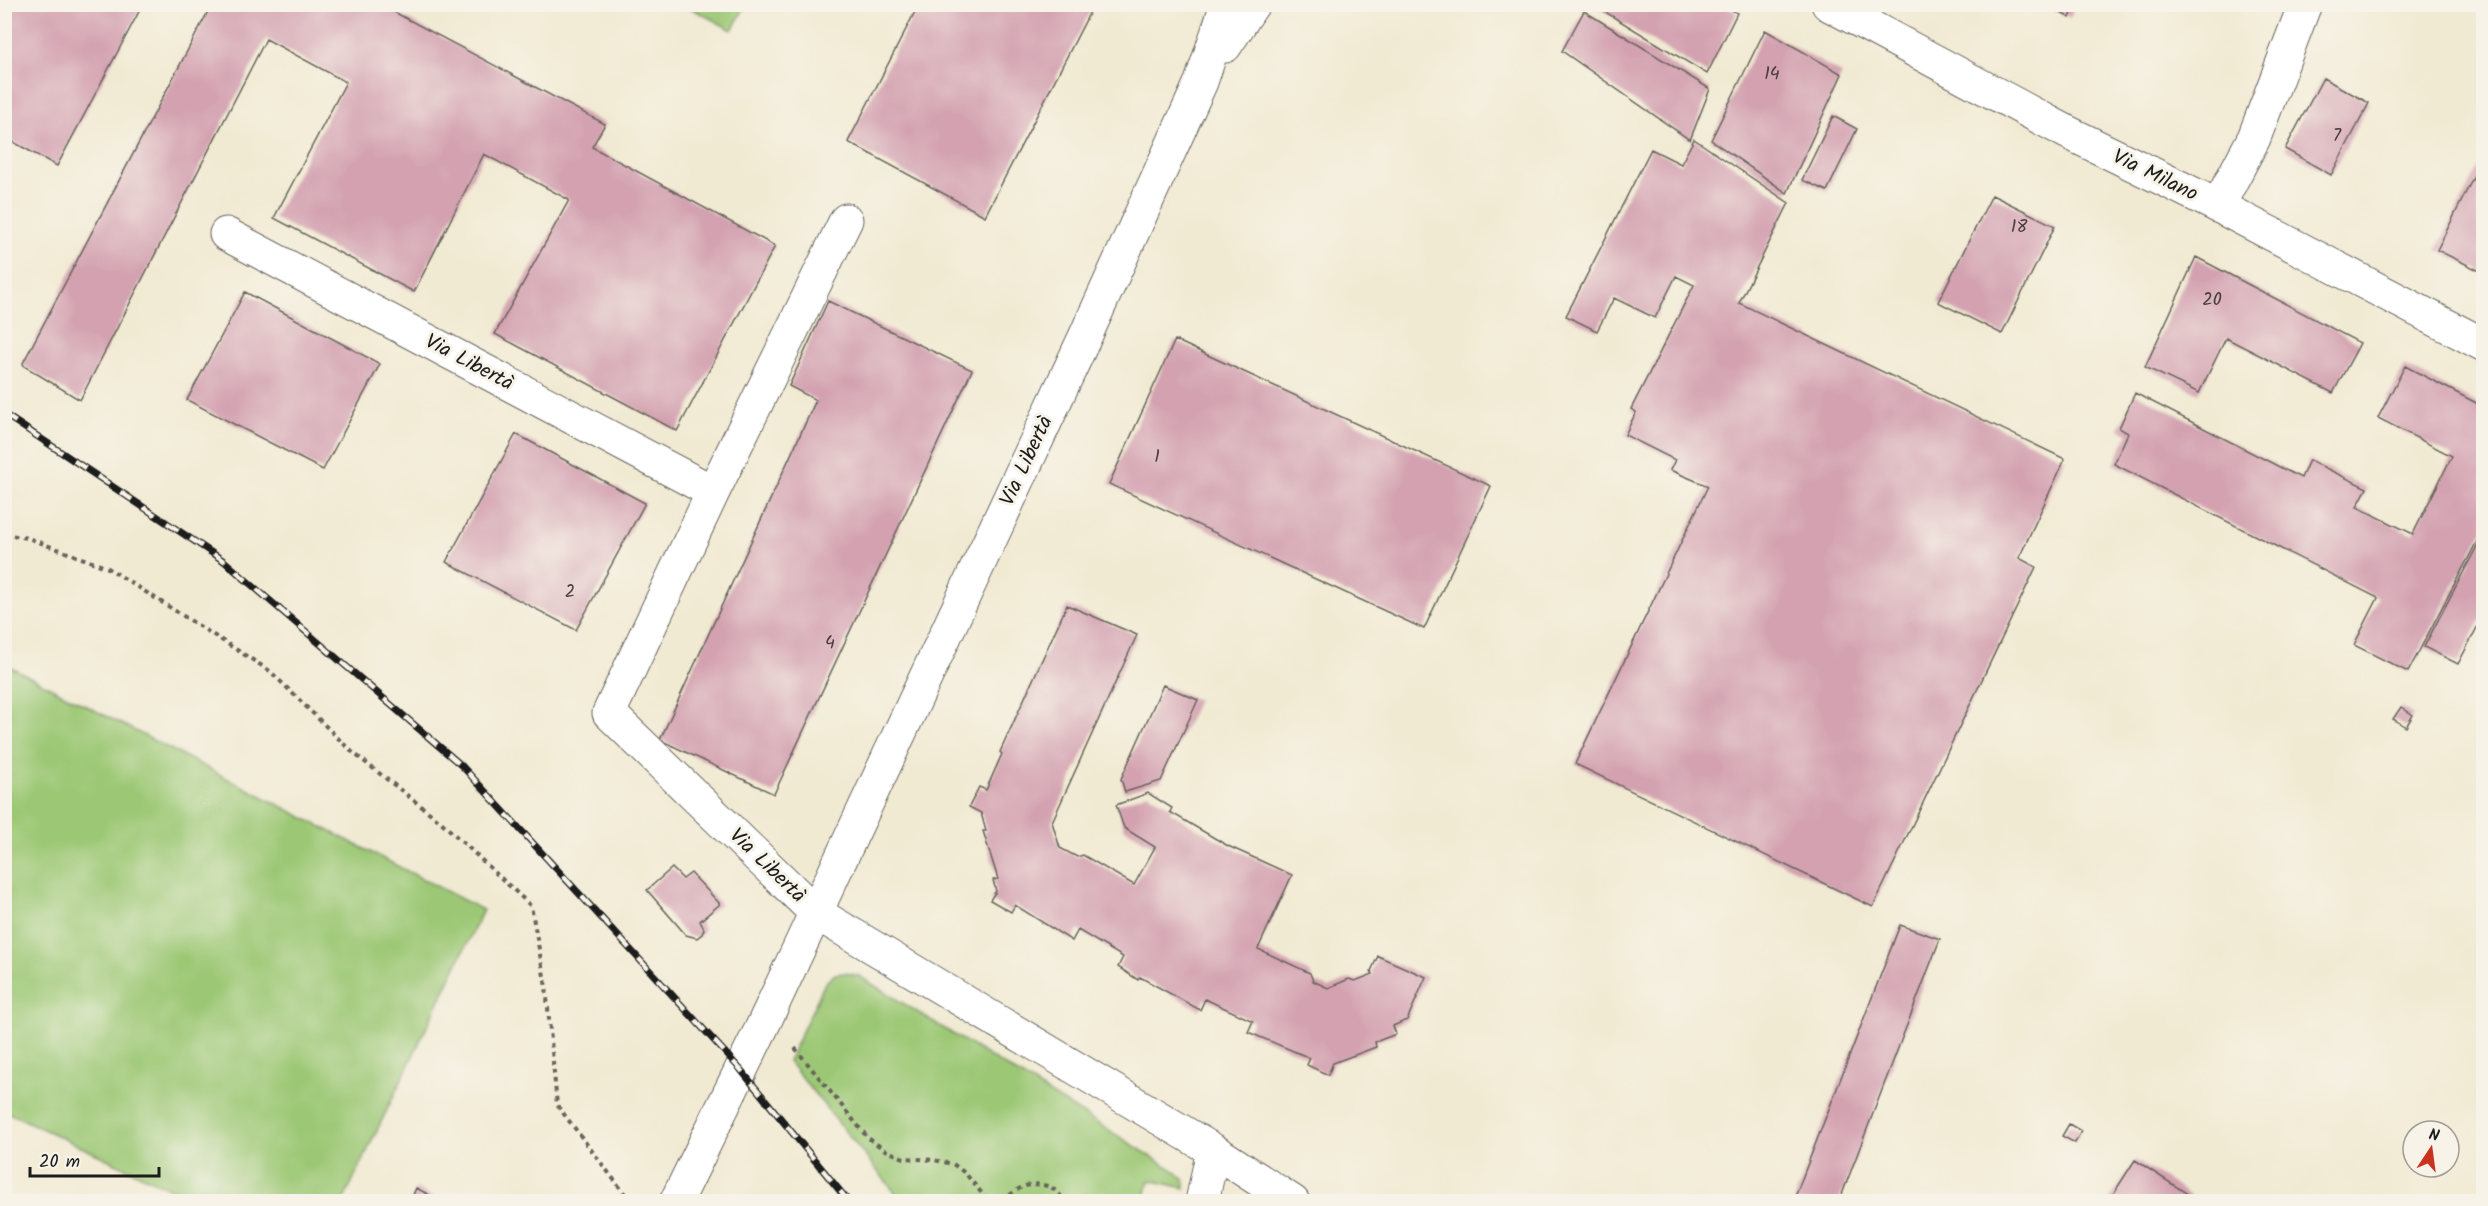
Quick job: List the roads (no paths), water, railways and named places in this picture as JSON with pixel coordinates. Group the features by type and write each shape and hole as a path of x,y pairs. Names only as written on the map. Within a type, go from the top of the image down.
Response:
{"street":[{"name":"Via Libertà","path":"676,1202 764,1023 1085,337 1201,82 1227,4"},
{"path":"1201,82 1253,4"},
{"name":"Via Milano","path":"1827,4 2067,132 2218,206 2484,345"},
{"path":"2218,206 2254,138 2305,4"},
{"name":"Via Libertà","path":"846,220 609,712 816,913 1213,1150 1293,1202"},
{"name":"Via Libertà","path":"226,234 713,492"},
{"path":"1202,1202 1213,1150"}],"railway":[{"path":"4,414 224,561 462,766 741,1070 849,1202"}]}
